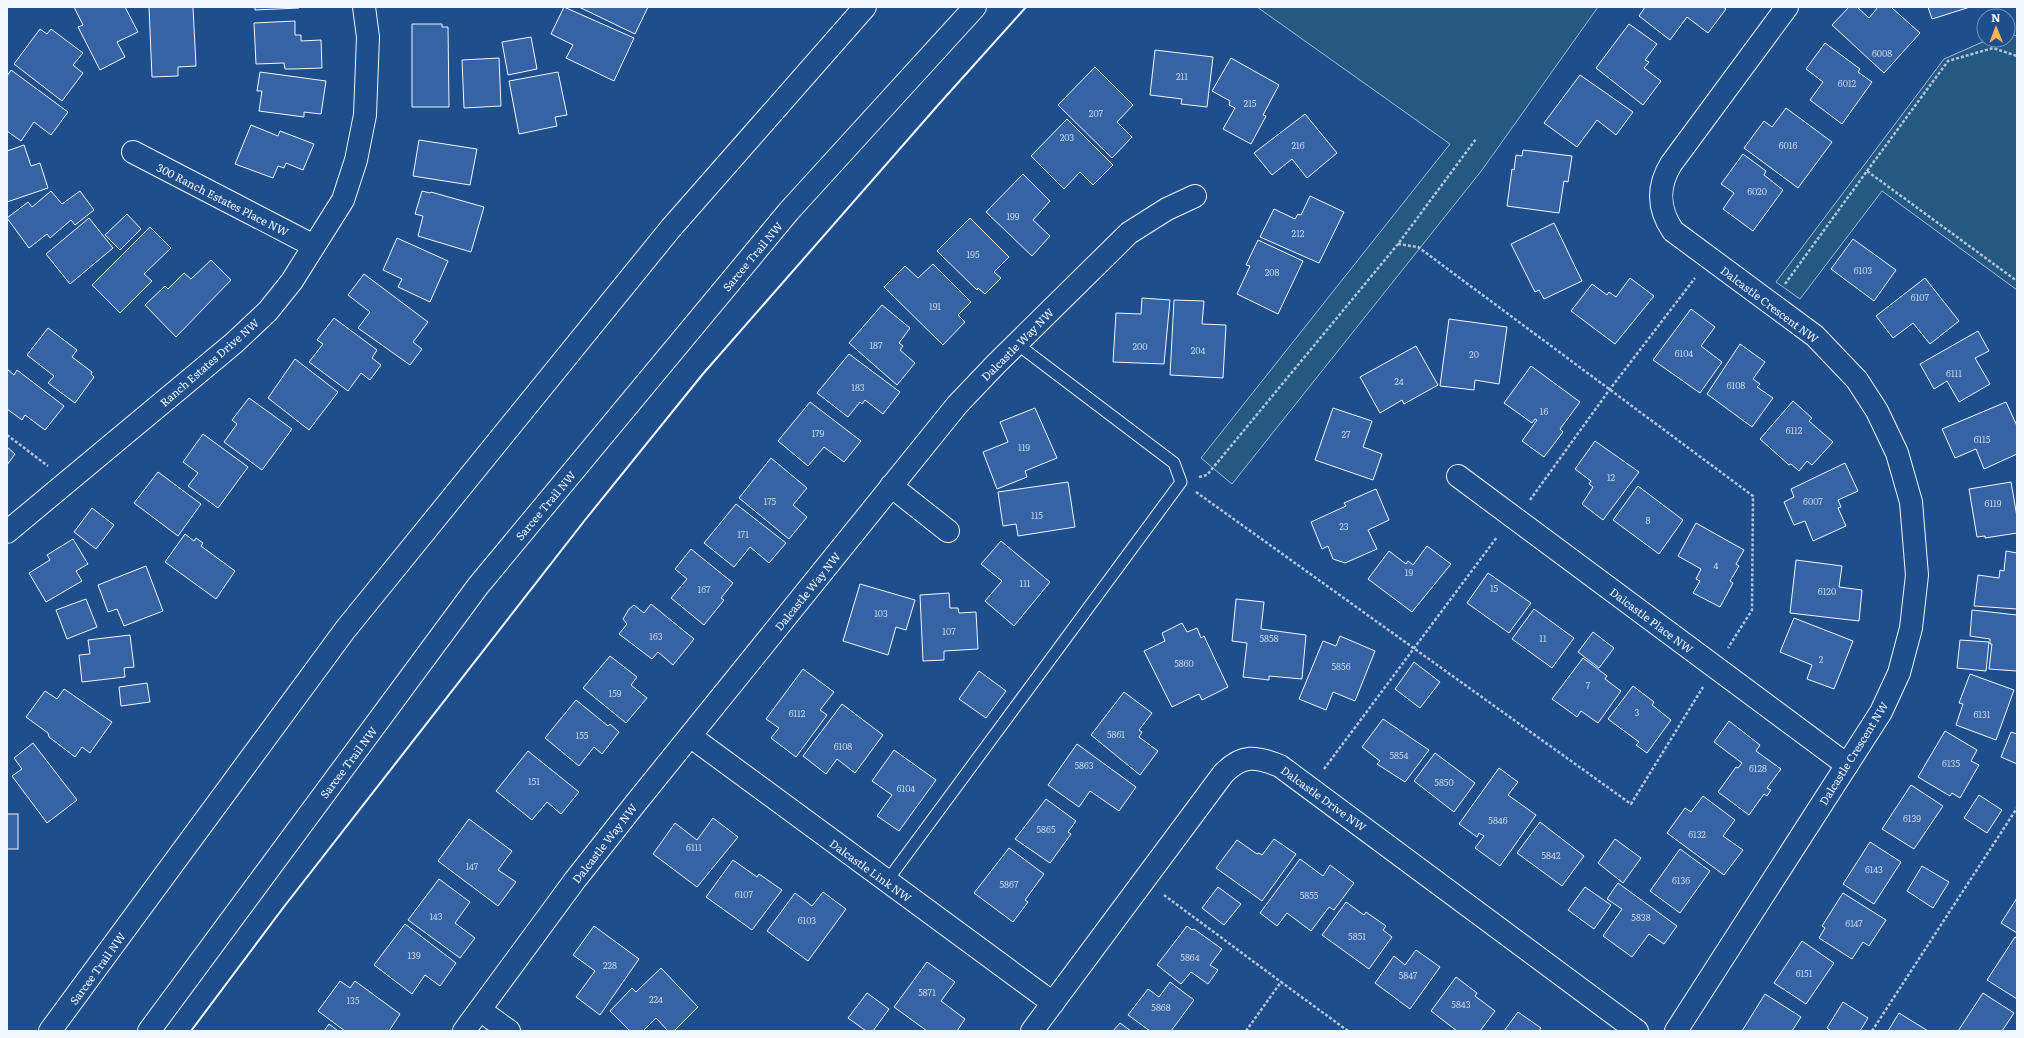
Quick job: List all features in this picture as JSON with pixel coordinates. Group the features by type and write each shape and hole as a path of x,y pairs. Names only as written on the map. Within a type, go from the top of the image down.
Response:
{"street":[{"name":"Ranch Estates Drive NW","path":"7,532 234,343 273,305 292,281 343,200 356,160 365,115 368,37 364,7"},
{"name":"Sarcee Trail NW","path":"50,1031 345,630 671,228 865,7"},
{"name":"Sarcee Trail NW","path":"149,1031 478,586 789,211 975,7"},
{"name":"Dalcastle Crescent NW","path":"1676,1031 1881,712 1899,673 1911,628 1917,575 1911,502 1897,453 1877,411 1857,380 1814,336 1673,231 1663,214 1661,205 1662,184 1671,164 1787,7"},
{"name":"300 Ranch Estates Place NW","path":"133,152 314,246"},
{"name":"Dalcastle Way NW","path":"464,1031 575,880 957,405 1129,232 1167,209 1195,196"},
{"name":"Dalcastle Place NW","path":"1458,476 1847,765"},
{"path":"891,486 948,531"},
{"name":"Dalcastle Link NW","path":"690,736 1053,1003"},
{"name":"Dalcastle Drive NW","path":"1032,1031 1230,766 1251,758 1264,760 1280,766 1637,1031"},
{"path":"480,1010 509,1031"}],"lane":[{"path":"887,881 1181,482 1174,463 1017,344"}],"path":[{"path":"1783,286 1948,61 1993,48 2017,56"},
{"path":"1181,482 1207,475 1398,244 1476,139"},
{"path":"1867,171 2017,281"},
{"path":"1398,244 1418,247 1753,496 1752,610 1726,652"},
{"path":"1526,504 1610,389 1697,276"},
{"path":"7,435 68,482"},
{"path":"1181,482 1630,804 1704,686"},
{"path":"1311,788 1413,648 1497,537"},
{"path":"1872,1031 2017,808"},
{"path":"1164,895 1348,1031"},
{"path":"1246,1031 1282,982"}],"shaded area":[{"path":"1257,7 1598,7 1482,170 1232,484 1201,458 1450,144"},
{"path":"2017,36 2017,290 1882,191 1800,299 1776,282 1944,59 1976,45 1976,48 2016,48"}],"building":[{"path":"74,7 125,7 138,32 117,42 125,57 100,70 78,27 83,25"},
{"path":"149,7 193,7 196,66 178,67 178,76 152,77"},
{"path":"255,7 299,7 299,8 255,10"},
{"path":"564,7 634,38 614,81 566,58 573,45 551,34"},
{"path":"579,7 648,7 635,34"},
{"path":"1645,7 1723,7 1726,9 1708,33 1687,17 1670,40 1639,16"},
{"path":"1849,7 1857,7 1869,18 1878,7 1891,7 1920,33 1884,73 1832,25"},
{"path":"1928,7 1970,7 1932,19"},
{"path":"295,21 295,35 301,35 301,41 321,40 322,68 285,69 284,63 256,64 254,23"},
{"path":"412,24 442,24 442,27 448,27 449,107 412,107"},
{"path":"1629,24 1657,44 1645,60 1649,62 1644,68 1661,81 1643,105 1596,68"},
{"path":"40,29 47,34 51,29 83,53 73,65 83,73 62,101 14,64"},
{"path":"531,37 537,69 508,75 502,42"},
{"path":"1825,43 1860,69 1858,72 1872,82 1842,124 1810,100 1823,82 1806,69"},
{"path":"1155,50 1213,57 1207,107 1181,104 1182,99 1150,95"},
{"path":"499,58 501,106 464,108 462,60"},
{"path":"1231,58 1279,85 1263,115 1266,116 1251,144 1223,129 1235,108 1229,105 1230,101 1212,91"},
{"path":"1095,67 1133,105 1117,122 1132,137 1112,158 1058,105"},
{"path":"11,70 68,112 51,135 34,122 21,141 7,131 7,76"},
{"path":"260,72 326,81 321,114 304,112 304,117 259,111 262,91 257,91"},
{"path":"558,72 567,115 555,117 557,126 519,134 509,81"},
{"path":"1580,75 1633,112 1616,135 1597,120 1577,147 1544,123"},
{"path":"1786,108 1832,142 1798,188 1744,148 1764,121 1772,127"},
{"path":"1305,114 1337,153 1307,178 1292,159 1272,175 1254,153"},
{"path":"1067,119 1113,165 1093,185 1080,172 1064,189 1031,156"},
{"path":"251,125 278,136 280,131 314,144 303,170 286,163 284,168 278,166 273,178 235,164"},
{"path":"419,140 477,149 470,185 413,176"},
{"path":"24,145 31,166 40,163 48,188 7,202 7,151"},
{"path":"1523,150 1572,156 1568,182 1564,181 1559,213 1507,206 1512,169 1514,170 1516,155 1522,156"},
{"path":"1743,154 1766,171 1764,175 1783,190 1753,231 1723,209 1734,193 1721,184"},
{"path":"1023,174 1050,201 1033,220 1050,236 1032,256 986,212"},
{"path":"51,191 62,204 80,191 94,210 75,225 71,220 50,238 47,234 29,248 7,218 28,202 32,207"},
{"path":"422,191 431,192 484,207 471,252 418,236 423,216 415,214"},
{"path":"1310,196 1344,212 1319,263 1260,237 1274,209 1295,219 1298,214 1301,215"},
{"path":"127,214 141,229 120,250 105,235"},
{"path":"89,218 113,248 70,284 46,254"},
{"path":"970,218 1009,257 994,272 1001,278 985,294 978,288 977,290 937,251"},
{"path":"1554,223 1582,281 1544,299 1539,290 1535,292 1511,244"},
{"path":"150,227 171,248 144,274 152,281 120,313 92,285"},
{"path":"397,238 448,261 430,302 398,287 402,279 383,270"},
{"path":"1853,239 1896,270 1874,301 1831,269"},
{"path":"1258,240 1303,261 1278,314 1237,294 1250,266 1246,265"},
{"path":"211,260 231,280 176,337 145,305 165,286 168,289 184,273 191,279"},
{"path":"933,264 971,302 958,315 965,322 943,345 884,287 905,266 918,278"},
{"path":"364,274 428,322 413,342 422,349 410,365 358,328 370,312 348,295"},
{"path":"1630,278 1654,296 1615,344 1571,311 1592,284 1607,295 1609,292 1616,297"},
{"path":"1925,278 1959,321 1930,344 1913,323 1893,338 1876,316"},
{"path":"1142,298 1170,300 1164,364 1113,362 1116,313 1141,314"},
{"path":"1174,300 1204,301 1202,324 1226,325 1223,378 1170,375"},
{"path":"882,305 910,328 899,343 903,346 900,350 915,363 897,385 849,343"},
{"path":"1691,309 1715,327 1701,346 1722,362 1700,393 1653,360"},
{"path":"334,318 377,350 372,358 381,365 370,380 361,373 348,391 309,362 323,344 317,340"},
{"path":"1449,319 1507,327 1499,384 1475,380 1474,390 1440,386"},
{"path":"48,328 77,350 72,357 92,372 91,374 94,377 75,403 48,383 54,376 27,355"},
{"path":"1978,331 1989,351 1975,358 1990,384 1959,402 1947,381 1934,389 1920,364"},
{"path":"1740,344 1765,362 1753,379 1760,384 1757,387 1773,398 1752,427 1707,394"},
{"path":"1416,346 1438,385 1404,404 1402,400 1380,413 1360,377"},
{"path":"849,354 900,392 883,414 865,400 862,404 860,402 848,417 817,393"},
{"path":"295,359 338,392 309,430 268,398"},
{"path":"1531,366 1580,402 1560,429 1563,432 1544,457 1522,441 1537,420 1535,419 1532,423 1504,403"},
{"path":"7,369 14,375 17,370 64,406 45,430 25,415 22,420 7,409"},
{"path":"249,398 292,429 262,470 224,442 237,424 232,420"},
{"path":"1793,401 1812,418 1809,421 1833,442 1812,465 1807,461 1799,471 1791,464 1789,465 1760,439"},
{"path":"810,402 861,441 844,462 824,447 808,466 778,441"},
{"path":"2006,402 2017,426 2017,454 1984,469 1976,449 1955,458 1942,429"},
{"path":"1035,408 1057,458 1025,471 1027,477 997,489 983,452 1008,442 1000,422"},
{"path":"1333,408 1372,421 1363,447 1382,454 1373,480 1315,460"},
{"path":"203,434 248,467 218,508 188,486 198,473 183,462"},
{"path":"1595,441 1639,472 1603,520 1582,504 1593,487 1589,484 1591,481 1575,469"},
{"path":"7,447 15,454 7,465"},
{"path":"771,458 807,488 793,505 807,517 789,539 739,498"},
{"path":"1845,463 1858,491 1838,500 1841,507 1838,508 1846,526 1813,541 1805,521 1794,525 1784,502 1794,497 1791,489"},
{"path":"158,472 201,504 178,536 134,503"},
{"path":"1068,482 1075,527 1018,536 1016,524 1003,526 998,492"},
{"path":"2011,482 2017,517 2017,533 1985,538 1985,536 1977,537 1969,489"},
{"path":"1638,486 1683,520 1659,554 1613,520"},
{"path":"1376,489 1389,520 1368,530 1377,549 1345,563 1333,559 1328,546 1322,549 1311,522 1346,506 1344,503"},
{"path":"736,504 786,543 769,563 750,547 734,567 704,543"},
{"path":"92,508 114,525 96,549 74,532"},
{"path":"1696,523 1744,550 1736,564 1739,566 1730,581 1733,583 1720,607 1693,593 1700,581 1696,579 1701,569 1678,556"},
{"path":"185,534 194,541 196,538 203,543 201,546 235,571 216,599 165,562"},
{"path":"73,539 88,564 76,571 82,581 46,602 29,573 50,560 47,555"},
{"path":"1001,541 1050,582 1014,626 985,601 1002,581 981,564"},
{"path":"1427,546 1451,564 1412,612 1368,579 1389,551 1406,564 1408,561 1413,565"},
{"path":"691,549 733,583 721,598 724,600 704,625 671,598 687,579 675,569"},
{"path":"2006,551 2017,553 2017,609 1974,606 1978,575 1999,578 2000,570 2004,571"},
{"path":"1796,560 1842,566 1839,587 1862,590 1859,621 1790,613"},
{"path":"146,566 163,611 124,626 117,609 108,612 98,585"},
{"path":"1488,573 1531,603 1509,633 1467,603"},
{"path":"860,584 915,600 906,630 896,627 888,655 843,641"},
{"path":"949,593 950,608 958,608 959,613 976,612 978,649 944,651 944,660 923,661 920,595"},
{"path":"86,599 97,627 67,639 56,610"},
{"path":"1236,599 1264,602 1261,629 1306,635 1302,679 1269,676 1269,680 1243,677 1247,643 1232,641"},
{"path":"651,604 694,639 673,665 658,652 652,659 619,634 627,624 623,619 629,609 634,605 644,613"},
{"path":"1534,609 1574,638 1552,668 1512,639"},
{"path":"1972,610 2017,615 2017,671 1989,669 1992,644 1990,644 1990,639 1970,636"},
{"path":"1794,618 1853,641 1834,689 1807,679 1812,665 1780,652"},
{"path":"1182,623 1187,632 1197,628 1201,638 1204,636 1228,687 1202,700 1199,694 1172,707 1144,651 1165,641 1162,633"},
{"path":"1593,632 1614,648 1599,668 1578,652"},
{"path":"130,635 134,667 124,668 125,677 82,682 79,655 90,654 88,640"},
{"path":"1340,636 1375,651 1355,701 1333,692 1326,710 1299,699 1323,641 1336,646"},
{"path":"1960,640 1989,642 1986,671 1957,668"},
{"path":"610,656 637,677 631,685 647,698 626,723 583,688"},
{"path":"1583,658 1607,676 1605,679 1621,691 1598,723 1581,711 1577,717 1552,699"},
{"path":"1414,662 1440,682 1420,708 1395,689"},
{"path":"803,669 834,692 820,710 827,715 796,757 771,738 779,728 766,719"},
{"path":"979,671 1006,691 986,718 959,699"},
{"path":"1970,674 2014,690 1996,740 1956,725 1963,704 1959,703"},
{"path":"147,683 150,702 121,706 119,687"},
{"path":"1633,686 1654,702 1652,705 1671,720 1647,753 1636,745 1639,742 1608,719"},
{"path":"64,689 112,722 90,753 82,747 75,757 49,737 48,733 26,717 45,691 57,699"},
{"path":"1124,692 1152,713 1139,730 1142,732 1139,737 1158,751 1140,775 1091,735"},
{"path":"576,700 608,726 610,724 619,732 602,754 594,747 579,766 545,738"},
{"path":"842,704 883,735 855,773 837,759 826,774 803,756"},
{"path":"1383,719 1429,750 1405,782 1377,764 1380,761 1362,747"},
{"path":"1729,721 1760,745 1756,751 1781,769 1767,788 1771,790 1767,796 1764,794 1749,815 1718,792 1736,767 1738,768 1742,763 1714,742"},
{"path":"1945,731 1977,750 1971,761 1979,765 1960,798 1952,793 1950,796 1918,777"},
{"path":"2011,732 2017,734 2017,764 2001,757"},
{"path":"33,743 77,800 47,823 12,776 22,769 14,758"},
{"path":"1077,744 1136,787 1119,811 1090,791 1079,807 1048,785"},
{"path":"894,750 936,780 899,831 877,816 892,795 872,781"},
{"path":"528,751 579,792 561,814 547,802 532,820 496,791"},
{"path":"1435,753 1475,783 1454,812 1414,781"},
{"path":"1499,768 1518,782 1508,795 1536,815 1500,866 1475,848 1484,836 1479,833 1477,837 1459,824"},
{"path":"1911,785 1943,806 1914,849 1882,829"},
{"path":"1979,795 2002,810 1987,833 1964,818"},
{"path":"1703,796 1735,820 1723,836 1743,850 1724,875 1667,833 1685,808 1691,812"},
{"path":"1046,799 1076,821 1068,832 1071,834 1050,863 1015,839"},
{"path":"7,814 18,814 18,849 7,849"},
{"path":"713,818 738,837 697,887 653,854 675,823 697,840"},
{"path":"469,819 512,851 498,870 516,882 498,906 438,861"},
{"path":"1540,822 1584,856 1562,886 1517,853"},
{"path":"1274,839 1296,854 1262,901 1216,868 1237,840 1257,854 1259,853 1262,855"},
{"path":"1615,839 1641,858 1623,883 1598,863"},
{"path":"1870,842 1901,862 1874,904 1843,884"},
{"path":"1009,848 1044,874 1025,900 1028,902 1013,922 974,893"},
{"path":"1680,849 1710,871 1680,913 1650,891"},
{"path":"1300,859 1323,876 1330,865 1354,883 1334,910 1329,907 1311,931 1287,913 1277,926 1260,913"},
{"path":"733,860 757,877 759,874 782,890 752,930 706,897"},
{"path":"1922,866 1949,882 1933,908 1907,891"},
{"path":"439,879 470,902 455,923 475,938 460,958 408,920"},
{"path":"1618,883 1677,926 1664,944 1649,934 1632,957 1603,936 1622,909 1607,899"},
{"path":"1218,887 1241,904 1224,925 1202,908"},
{"path":"1585,887 1611,905 1594,929 1568,910"},
{"path":"823,892 846,909 808,961 767,931 795,893 812,906"},
{"path":"1843,893 1886,920 1869,946 1863,942 1852,959 1819,938 1825,928 1822,926"},
{"path":"2017,898 2017,933 2001,923"},
{"path":"1346,902 1364,915 1366,912 1386,926 1383,930 1392,937 1369,969 1322,935"},
{"path":"405,924 456,963 440,986 425,975 412,994 374,965"},
{"path":"594,926 639,959 600,1015 576,997 595,971 573,955"},
{"path":"1187,926 1192,930 1194,929 1222,949 1210,965 1218,970 1208,984 1191,972 1181,984 1157,965"},
{"path":"2015,937 2017,938 2017,999 1987,980"},
{"path":"1802,941 1834,963 1806,1004 1774,983"},
{"path":"1416,950 1440,967 1410,1009 1375,983 1394,956 1405,965"},
{"path":"927,962 955,982 941,1001 965,1019 957,1031 927,1031 894,1007"},
{"path":"661,968 698,1007 674,1031 668,1031 656,1018 643,1031 630,1031 610,1011 632,988 636,992"},
{"path":"1456,977 1477,993 1475,996 1495,1011 1480,1031 1457,1031 1431,1011"},
{"path":"340,981 350,988 355,981 400,1014 389,1031 345,1031 318,1011"},
{"path":"1170,982 1194,1000 1171,1031 1150,1031 1128,1015 1148,989 1159,997"},
{"path":"867,993 889,1009 873,1031 866,1031 848,1018"},
{"path":"1983,993 2014,1013 2002,1031 1958,1031"},
{"path":"1765,994 1801,1017 1792,1031 1742,1031"},
{"path":"1843,1002 1868,1018 1860,1031 1831,1031 1827,1028"},
{"path":"1518,1012 1541,1028 1539,1031 1504,1031"},
{"path":"1899,1013 1928,1031 1888,1031"},
{"path":"1120,1023 1131,1031 1113,1031"},
{"path":"329,1024 338,1031 324,1031"}],"wall":[{"path":"191,1031 283,908 585,520 702,375 1026,7"}]}
